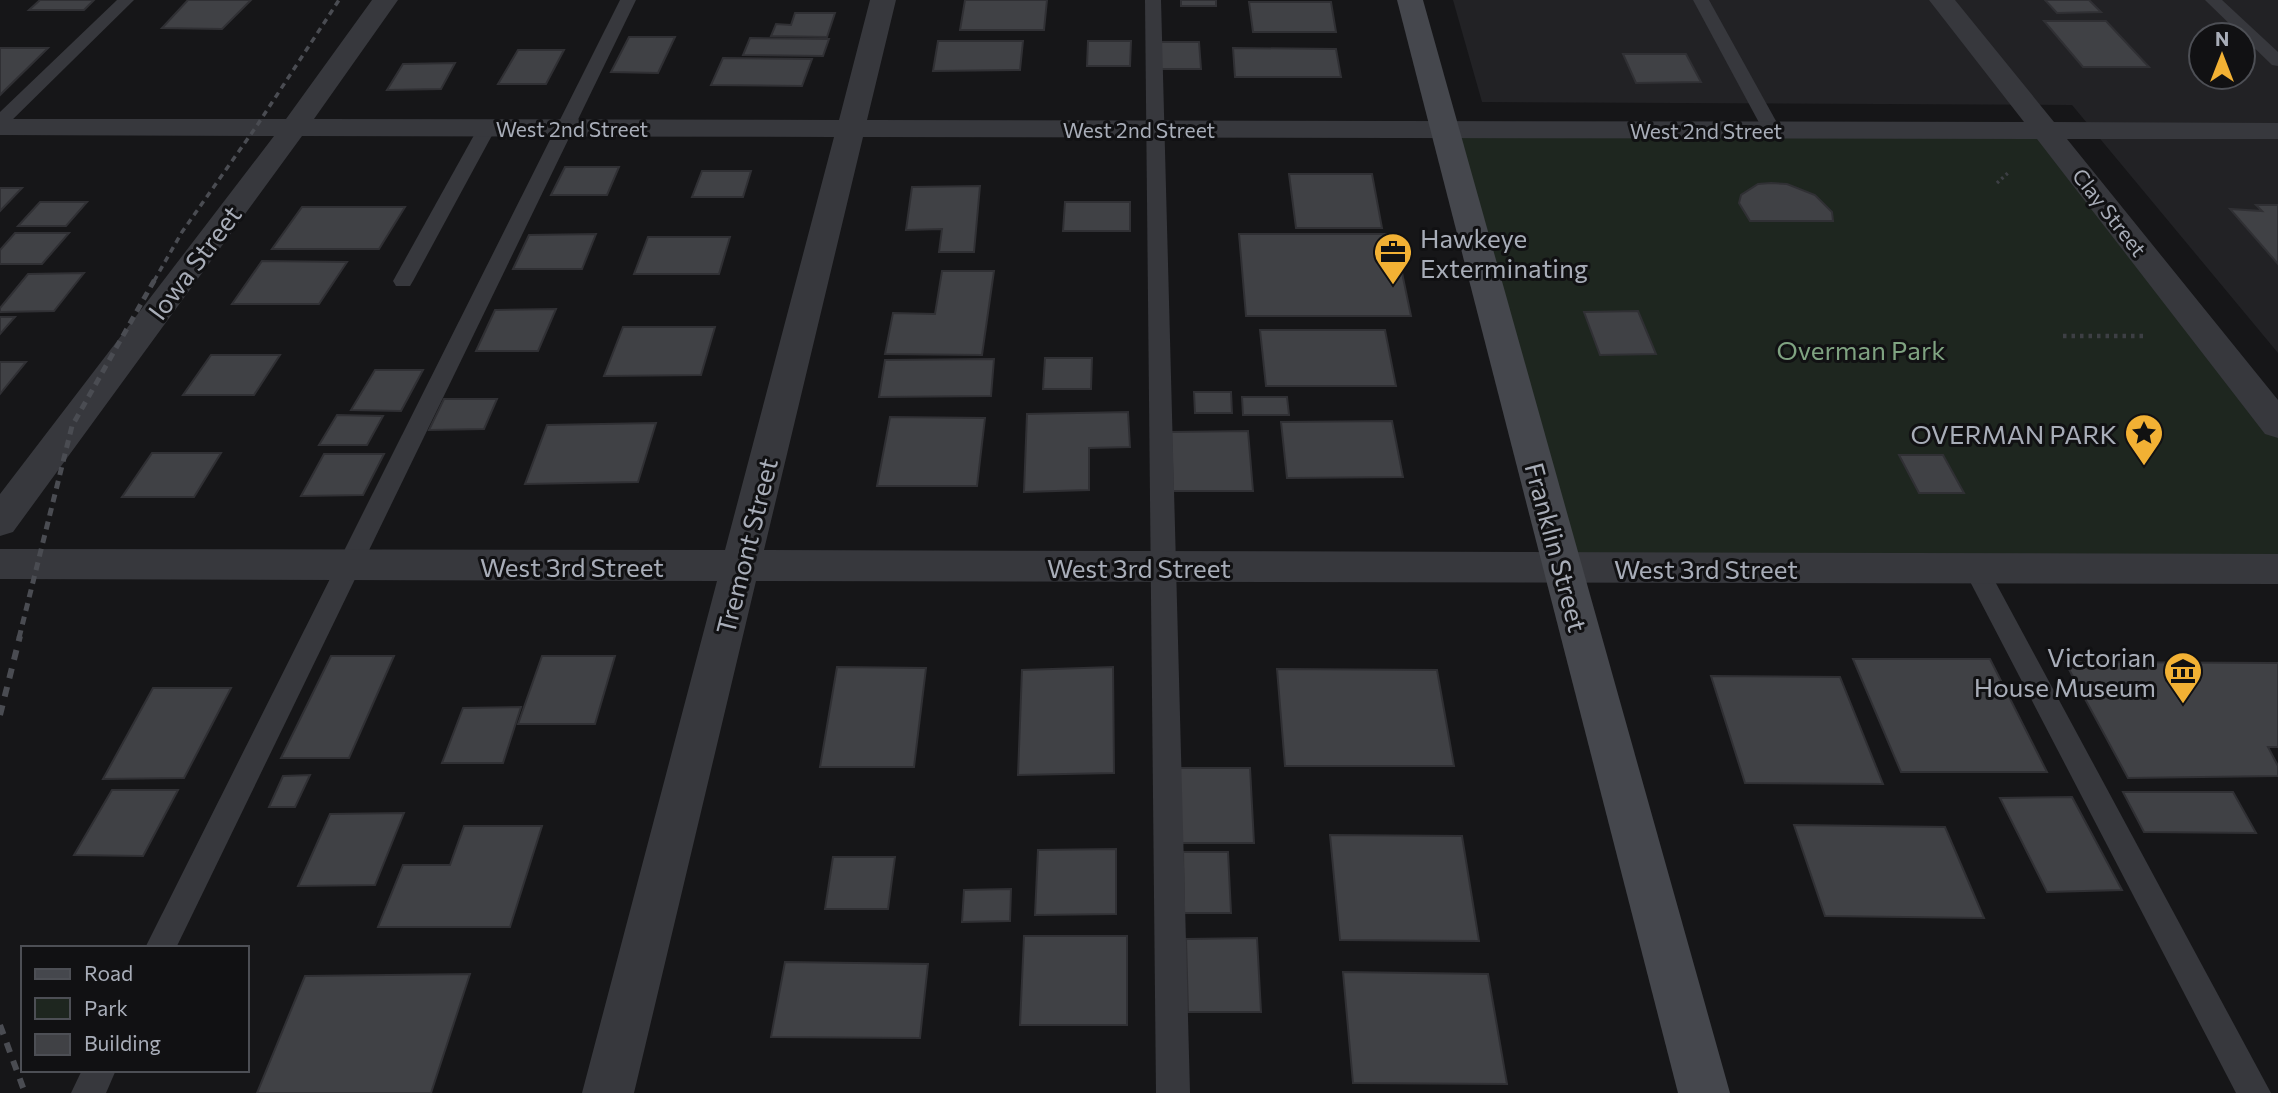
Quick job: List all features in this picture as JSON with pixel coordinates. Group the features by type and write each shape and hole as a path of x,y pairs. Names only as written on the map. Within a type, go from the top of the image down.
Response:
{"street":[{"name":"Iowa Street","path":"0,522 295,127 385,0"},
{"name":"Tremont Street","path":"608,1093 883,0"},
{"name":"Franklin Street","path":"1410,0 1704,1093"},
{"name":"Clay Street","path":"1942,0 2278,425"},
{"name":"West 2nd Street","path":"0,124 486,128 2278,131"},
{"name":"West 3rd Street","path":"0,565 2278,569"}],"lane":[{"path":"0,124 126,0"},
{"path":"161,946 628,0"},
{"path":"1153,0 1173,1093"},
{"path":"1701,0 1772,130"},
{"path":"2213,0 2278,61"},
{"path":"403,281 486,128"},
{"path":"1975,568 2254,1093"},
{"path":"88,1093 99,1072"}],"path":[{"path":"1997,183 2008,172"},
{"path":"2063,336 2146,336"}],"shaded area":[{"path":"1453,0 2278,0 2278,353 2072,105 1482,102"}],"green space":[{"name":"Overman Park","path":"1445,129 2045,130 2278,424 2278,569 1563,568"}],"building":[{"path":"40,0 94,0 84,10 29,10"},
{"path":"188,0 251,0 222,29 162,28"},
{"path":"965,0 1047,0 1044,30 960,30"},
{"path":"1181,0 1216,0 1216,6 1181,6"},
{"path":"2045,0 2089,0 2101,12 2057,13"},
{"path":"1249,2 1331,2 1336,32 1253,32"},
{"path":"795,13 835,13 827,37 771,36 776,24 791,25"},
{"path":"2044,21 2106,21 2149,67 2083,67"},
{"path":"629,37 675,37 658,73 611,72"},
{"path":"750,38 829,39 823,56 743,55"},
{"path":"938,41 1023,41 1020,70 933,71"},
{"path":"1088,41 1131,41 1130,66 1087,66"},
{"path":"1161,42 1199,42 1201,69 1161,69"},
{"path":"0,48 48,48 0,95"},
{"path":"1233,48 1336,49 1341,77 1235,77"},
{"path":"518,50 564,50 546,84 498,84"},
{"path":"1623,54 1686,54 1701,82 1636,83"},
{"path":"723,58 812,59 802,86 711,85"},
{"path":"455,63 441,89 387,90 403,64"},
{"path":"565,167 619,167 607,195 551,195"},
{"path":"702,171 751,171 743,197 692,197"},
{"path":"1289,174 1372,174 1382,228 1296,228"},
{"path":"1758,184 1787,184 1815,195 1832,212 1833,221 1750,221 1739,203 1741,195"},
{"path":"980,186 974,252 939,252 942,229 906,230 912,187"},
{"path":"0,188 22,188 0,211"},
{"path":"40,202 87,202 66,226 18,226"},
{"path":"1065,202 1130,202 1130,231 1063,231"},
{"path":"2256,205 2278,205 2278,264 2230,209 2262,211"},
{"path":"302,207 405,207 379,249 272,249"},
{"path":"15,233 69,233 42,264 0,264 0,250"},
{"path":"596,234 582,269 513,269 529,235"},
{"path":"1239,234 1394,234 1411,316 1246,316"},
{"path":"648,237 730,237 719,274 634,274"},
{"path":"262,261 347,262 319,304 232,304"},
{"path":"942,271 994,271 982,355 885,354 893,313 935,314"},
{"path":"84,273 54,311 0,312 0,308 28,274"},
{"path":"556,309 538,351 476,351 495,310"},
{"path":"1638,311 1656,354 1600,355 1584,312"},
{"path":"0,317 15,317 0,334"},
{"path":"623,327 715,327 701,375 604,376"},
{"path":"1260,330 1385,330 1396,386 1266,386"},
{"path":"211,355 280,355 254,395 183,395"},
{"path":"1045,358 1092,358 1091,389 1043,389"},
{"path":"994,359 991,396 879,397 885,360"},
{"path":"0,362 26,362 0,394"},
{"path":"375,370 423,370 401,411 351,410"},
{"path":"1194,392 1231,392 1232,413 1195,413"},
{"path":"1242,397 1287,397 1289,415 1243,415"},
{"path":"444,399 497,399 484,429 429,430"},
{"path":"1128,412 1130,447 1089,448 1089,490 1024,492 1027,414"},
{"path":"337,415 383,416 367,445 319,445"},
{"path":"890,417 985,418 977,486 877,486"},
{"path":"1392,421 1403,477 1287,478 1281,422"},
{"path":"656,423 638,482 525,484 547,425"},
{"path":"1248,431 1253,491 1173,491 1171,432"},
{"path":"152,453 221,453 194,497 122,497"},
{"path":"324,454 384,454 363,495 301,496"},
{"path":"1899,455 1943,455 1964,493 1919,493"},
{"path":"331,656 394,656 349,758 281,758"},
{"path":"542,656 615,656 595,724 518,724"},
{"path":"1853,659 1990,659 2047,772 1901,772"},
{"name":"Victorian House Museum","path":"2065,662 2278,663 2278,747 2268,747 2278,766 2278,776 2128,778"},
{"path":"837,667 926,668 914,767 820,767"},
{"path":"1113,667 1114,773 1018,775 1022,670"},
{"path":"1277,669 1437,670 1454,766 1285,766"},
{"path":"1711,676 1840,677 1883,784 1745,783"},
{"path":"153,688 231,688 184,778 103,779"},
{"path":"521,707 503,763 442,763 463,708"},
{"path":"1178,768 1250,768 1254,843 1178,843"},
{"path":"310,775 295,807 269,807 283,776"},
{"path":"112,790 178,790 143,856 74,855"},
{"path":"2123,792 2233,792 2256,833 2144,832"},
{"path":"2072,797 2122,890 2047,892 2000,798"},
{"path":"404,813 375,885 298,886 330,814"},
{"path":"1794,825 1945,827 1984,918 1825,916"},
{"path":"464,826 542,826 510,927 378,927 403,865 450,865"},
{"path":"1330,835 1462,836 1479,941 1340,940"},
{"path":"1116,849 1116,914 1035,915 1038,850"},
{"path":"1183,852 1228,852 1231,913 1184,913"},
{"path":"833,857 895,857 888,909 825,909"},
{"path":"1011,889 1010,921 962,922 964,890"},
{"path":"1024,936 1127,936 1127,1025 1020,1025"},
{"path":"1257,938 1261,1012 1188,1012 1186,939"},
{"path":"785,962 928,964 920,1038 771,1037"},
{"path":"1343,972 1488,974 1507,1084 1353,1083"},
{"path":"470,974 431,1093 257,1093 305,976"}],"railway":[{"path":"154,281 182,232 256,127 339,0"},
{"path":"19,638 72,426 155,279"},
{"path":"0,715 20,636"},
{"path":"0,1025 25,1093"}],"place":[{"name":"Hawkeye Exterminating","path":"1393,286"},
{"name":"OVERMAN PARK","path":"2144,467"},
{"name":"Victorian House Museum","path":"2183,705"}]}
